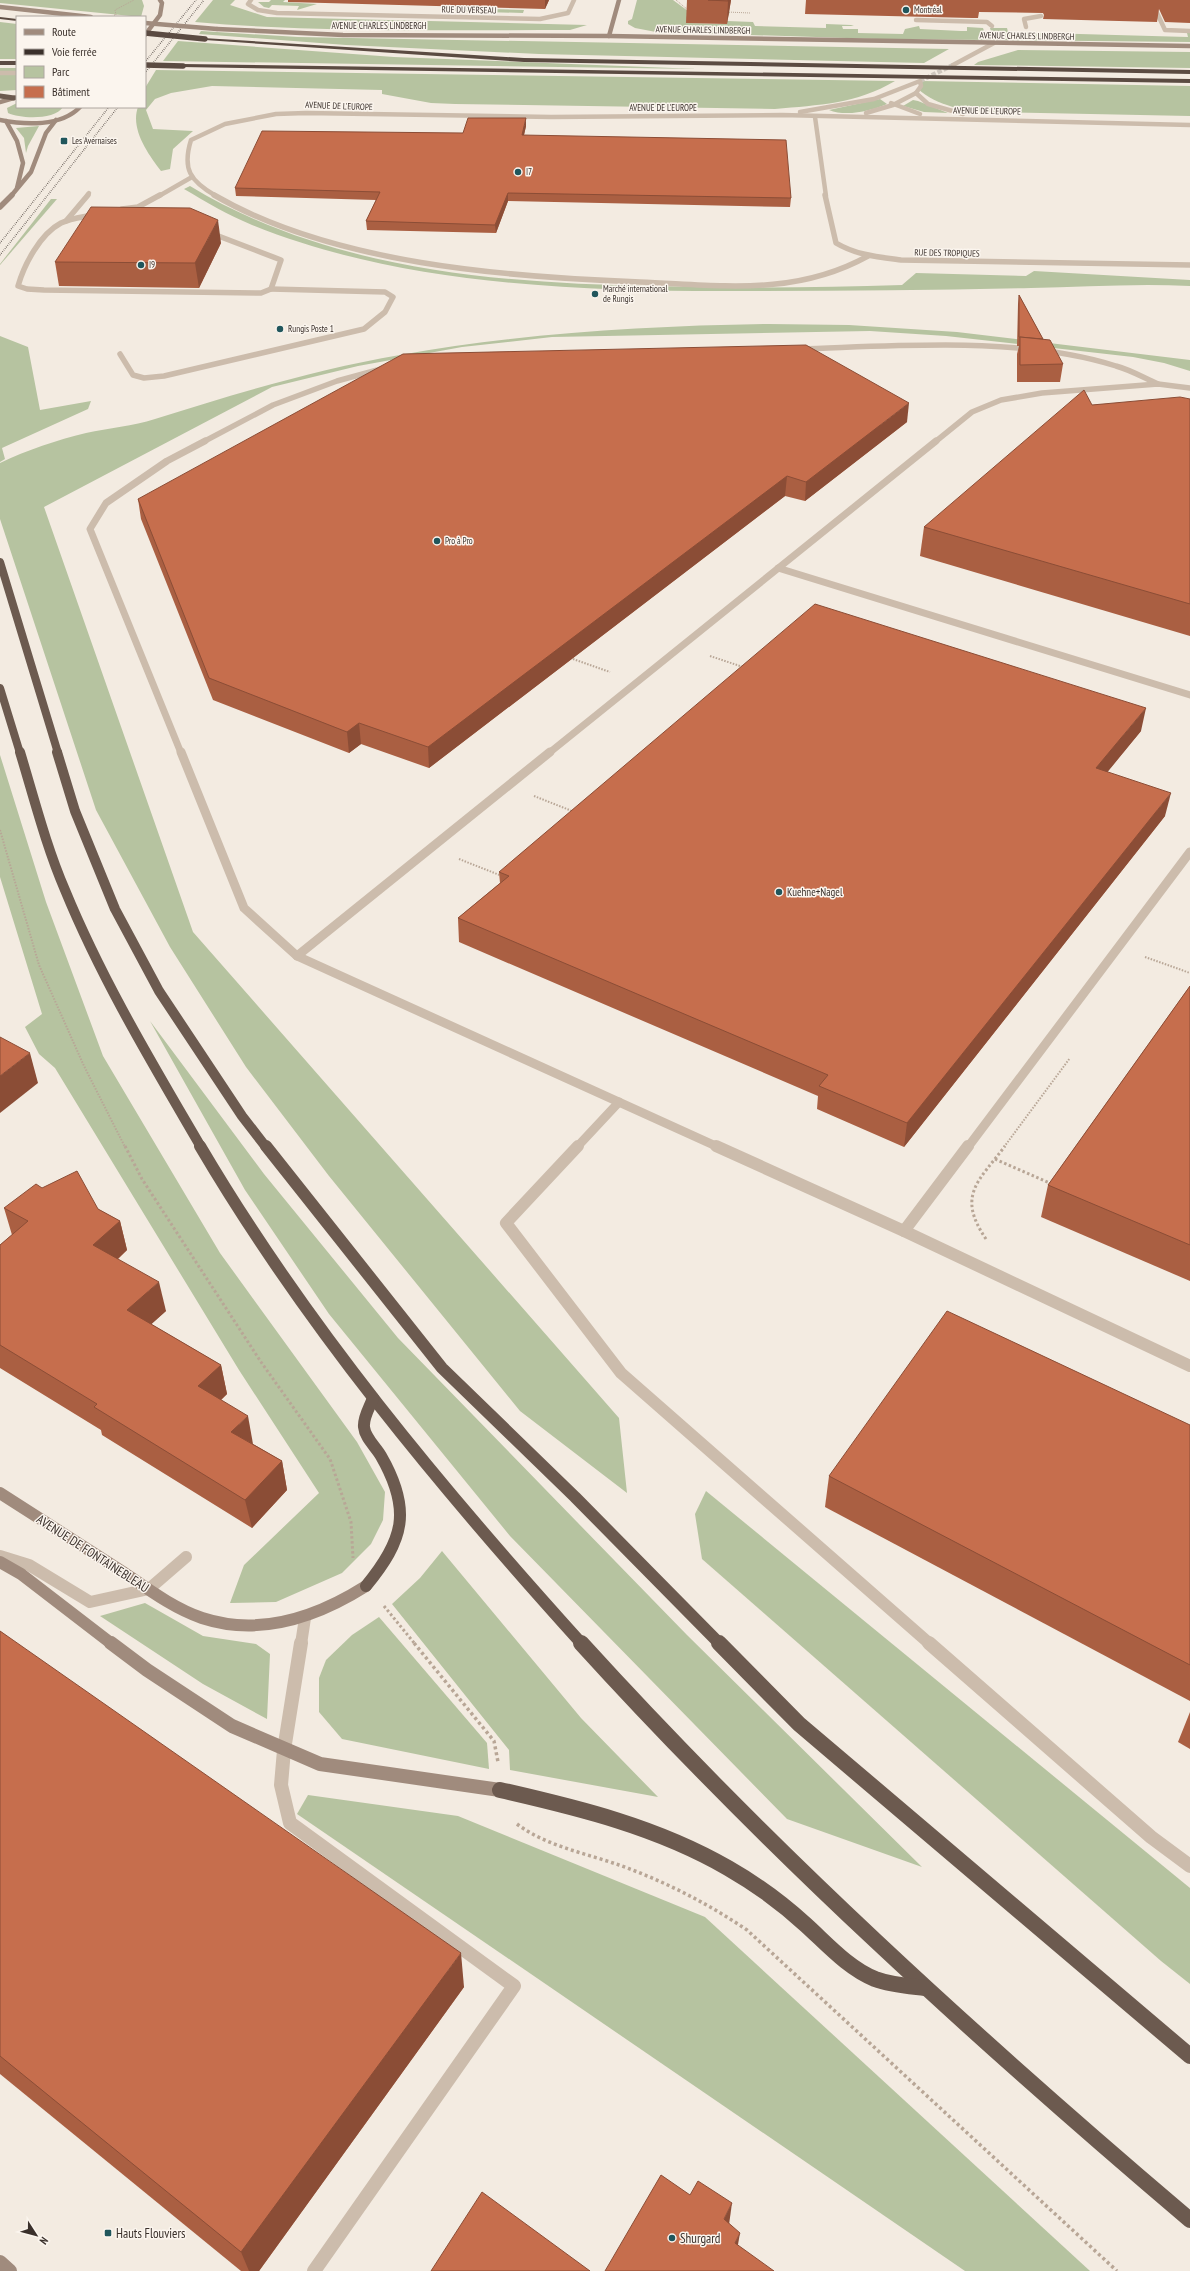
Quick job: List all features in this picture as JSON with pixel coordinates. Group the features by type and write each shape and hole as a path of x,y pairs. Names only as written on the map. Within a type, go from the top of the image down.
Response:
{"highway":[{"path":"0,18 16,20"},
{"path":"146,34 524,60 1190,72"},
{"path":"0,63 16,63"},
{"path":"146,65 1190,81"},
{"path":"0,96 16,97"},
{"path":"0,562 75,811 115,909 159,991 242,1116 437,1362 575,1497 799,1724 1190,2056"},
{"path":"0,688 52,857 65,891 117,1003 220,1181 323,1332 373,1398 510,1564 632,1699 768,1837 926,1988 1079,2126 1190,2220"},
{"path":"366,1586 382,1569 393,1548 398,1534 402,1513 399,1495 392,1478 364,1429 365,1419 373,1398"},
{"path":"500,1790 584,1809 640,1827 680,1844 718,1862 776,1900 867,1975 892,1985 926,1988"}],"main road":[{"path":"146,33 160,15 162,3 160,0"},
{"path":"609,36 620,0"},
{"path":"0,7 82,16"},
{"name":"AVENUE CHARLES LINDBERGH","path":"146,22 217,29 343,34 609,36 1190,46"},
{"path":"0,102 16,97"},
{"path":"0,120 30,123 56,120 76,112 79,108"},
{"path":"0,207 31,173 36,164 42,138 46,130 56,120"},
{"path":"6,121 17,141 23,163 17,188"},
{"name":"AVENUE DE FONTAINEBLEAU","path":"0,1493 187,1612 211,1620 243,1626 276,1623 304,1618 327,1608 366,1586"},
{"path":"0,1562 21,1574 147,1670 232,1726 284,1750 320,1764 500,1790"},
{"path":"0,2262 10,2271"}],"street":[{"name":"RUE DU VERSEAU","path":"251,0 248,4 258,10 278,13 540,19 568,13 574,0"},
{"path":"1151,0 1165,30 1190,31"},
{"path":"1026,27 1024,19 1026,17 1041,16"},
{"path":"916,20 987,22 992,26"},
{"path":"953,65 994,43"},
{"path":"0,73 16,73"},
{"path":"782,115 844,105 887,95 908,84 920,81 921,86 916,93 893,106 849,116"},
{"path":"916,93 928,104 942,109 990,119"},
{"path":"887,95 893,106 938,118"},
{"name":"AVENUE DE L'EUROPE","path":"868,256 838,271 779,285 639,282 513,275 439,266 361,250 292,230 253,215 199,186 187,170 186,152 191,140 225,124 276,114 551,117 782,115 1190,125"},
{"name":"RUE DES TROPIQUES","path":"815,117 827,206 836,243 845,250 868,256 901,260 1190,265"},
{"path":"114,211 138,207 192,177"},
{"path":"65,222 89,194"},
{"path":"138,207 145,209"},
{"path":"100,214 58,225 49,233 25,267 20,276 18,286 26,289 44,290 261,293 271,289 385,292 394,297 386,312 364,329 161,377 136,377 130,372 120,354"},
{"path":"203,229 235,244 281,260 271,289"},
{"path":"793,349 969,345 1067,355 1112,365 1158,384"},
{"path":"390,367 338,381 273,405 174,458 106,503 90,529 244,908 297,956 904,1231 1190,1366"},
{"path":"297,956 972,412 1001,400 1042,393 1158,384 1190,388"},
{"path":"778,568 1190,694"},
{"path":"904,1231 1190,852"},
{"path":"619,1102 506,1223 621,1373 1151,1837 1190,1866"},
{"path":"0,1556 29,1565 90,1602 149,1589 186,1557"},
{"path":"304,1618 284,1750 281,1785 290,1823 514,1986 314,2271"}],"path":[{"path":"116,15 115,10 134,0"},
{"path":"676,0 690,11"},
{"path":"726,12 754,14"},
{"path":"706,654 744,667"},
{"path":"573,659 614,674"},
{"path":"534,796 575,813"},
{"path":"0,830 39,965 84,1066 142,1179 261,1362 330,1459 351,1522 353,1561"},
{"path":"459,858 509,878"},
{"path":"1140,963 1149,950"},
{"path":"1145,957 1190,973"},
{"path":"988,1241 975,1224 970,1207 973,1189 1074,1051"},
{"path":"995,1159 1055,1185"},
{"path":"386,1608 494,1741 499,1767"},
{"path":"510,1818 522,1829 543,1838 659,1881 720,1912 747,1930 1118,2271"}],"green space":[{"path":"0,0 142,0 144,6 141,16 131,16 0,3"},
{"path":"213,0 235,0 230,5 267,17 587,25 570,30 382,30 242,26 195,22"},
{"path":"271,0 285,0 283,2 317,4 297,10 299,6 272,5 269,8 264,7 258,2 269,2"},
{"path":"637,0 673,0 688,11 730,12 728,16 686,23 727,24 727,21 753,22 755,26 826,28 826,24 851,25 854,26 842,26 843,29 858,29 858,33 903,34 905,29 919,26 920,29 961,31 967,31 967,27 983,28 984,31 991,31 990,28 1007,28 1008,32 1188,37 1187,33 1190,33 1190,42 878,39 656,32 635,28 628,24 628,21 632,19"},
{"path":"454,8 524,10 523,13 452,11"},
{"path":"0,22 16,24 16,59 0,59"},
{"path":"201,31 298,37 949,49 924,63 539,54 346,45 199,34"},
{"path":"178,41 394,57 698,69 163,61"},
{"path":"1018,50 1190,52 1190,68 974,65 978,62"},
{"path":"0,68 16,68 16,90 0,91"},
{"path":"156,70 895,81 866,95 851,99 775,109 455,104 431,103 382,94 382,90 212,86 171,93 155,99 146,110 153,129 193,131 173,149 170,169 161,171 146,149 136,124 138,108 146,108 146,86"},
{"path":"922,81 1190,86 1190,116 987,112 969,110 942,103 925,95 918,89"},
{"path":"880,99 887,104 866,111 843,113 829,110"},
{"path":"913,100 948,113 924,112 903,106"},
{"path":"16,104 16,108 62,108 53,114 46,116 29,117 8,113 7,108"},
{"path":"39,126 28,146 26,153 24,138 16,128"},
{"path":"190,186 243,214 298,236 354,253 412,266 471,275 531,281 649,286 807,287 902,285 916,273 1026,276 1034,271 1190,280 1190,286 1130,285 927,290 691,291 563,287 499,282 372,262 311,246 234,217 184,189"},
{"path":"51,199 57,199 0,265 0,264"},
{"path":"769,324 849,325 957,332 1190,360 1190,371 1164,363 1133,357 946,336 870,331 552,337 462,347 358,366 272,387 44,507 193,932 619,1418 627,1493 520,1411 329,1176 246,1067 170,947 96,810 0,519 0,463 53,442 75,436 147,421 246,391 338,367 400,355 492,341 584,332"},
{"path":"0,336 28,347 40,410 91,401 88,409 2,448 5,459 0,462"},
{"path":"0,755 46,902 103,1056 220,1253 357,1442 385,1492 383,1520 371,1544 342,1573 276,1602 230,1603 244,1565 319,1493 239,1370 55,1068 39,1054 25,1027 42,1014 0,877"},
{"path":"150,1021 264,1174 398,1338 687,1635 922,1867 787,1819 510,1536 329,1314 245,1190"},
{"path":"706,1491 1190,1888 1190,1984 1161,1961 702,1559 695,1514"},
{"path":"442,1551 581,1718 658,1797 510,1770 509,1750 392,1604 420,1578"},
{"path":"145,1603 203,1636 256,1644 270,1654 267,1719 203,1684 100,1616"},
{"path":"379,1617 487,1743 489,1769 342,1739 319,1712 319,1678 326,1660 352,1635"},
{"path":"308,1795 458,1816 705,1917 1090,2271 965,2271 297,1814"}],"building":[{"name":"I7","path":"468,118 526,118 522,135 786,140 791,198 508,193 495,225 366,221 380,192 235,188 262,131 463,133"},
{"path":"91,207 190,208 218,220 195,263 55,262"},
{"path":"1019,295 1043,339 1019,337"},
{"path":"1020,337 1050,340 1063,364 1020,365"},
{"name":"Pro à Pro","path":"806,345 909,403 806,482 787,476 428,747 359,723 347,732 209,678 138,499 403,354"},
{"path":"1084,390 1092,405 1180,397 1190,399 1190,604 924,527"},
{"name":"Kuehne+Nagel","path":"815,604 1146,708 1096,768 1171,793 907,1123 819,1086 828,1075 458,918 509,876 499,872"},
{"path":"1190,986 1190,1245 1048,1185"},
{"path":"0,1037 30,1053 0,1076"},
{"path":"77,1171 98,1209 120,1221 93,1245 159,1282 127,1310 221,1365 198,1386 248,1416 231,1432 282,1461 245,1500 94,1407 97,1404 0,1345 0,1245 28,1221 4,1208 36,1184 42,1188"},
{"path":"947,1311 1190,1425 1190,1665 829,1476"},
{"path":"0,1631 461,1953 241,2252 0,2056"},
{"path":"661,2175 690,2195 698,2181 732,2203 724,2219 740,2233 735,2243 774,2271 605,2271"},
{"path":"482,2192 590,2271 431,2271"}],"tunnel":[{"path":"920,81 953,65"}],"railway":[{"path":"146,61 196,0"},
{"path":"146,72 204,0"},
{"path":"0,243 108,108"},
{"path":"0,255 117,108"}],"place":[{"name":"Montréal","path":"906,10"},
{"name":"Les Avernaises","path":"64,141"},
{"name":"I7","path":"518,172"},
{"name":"I9","path":"141,265"},
{"name":"Marché international de Rungis","path":"595,294"},
{"name":"Rungis Poste 1","path":"280,329"},
{"name":"Pro à Pro","path":"437,541"},
{"name":"Kuehne+Nagel","path":"779,892"},
{"name":"Hauts Flouviers","path":"108,2233"},
{"name":"Shurgard","path":"672,2238"}]}
